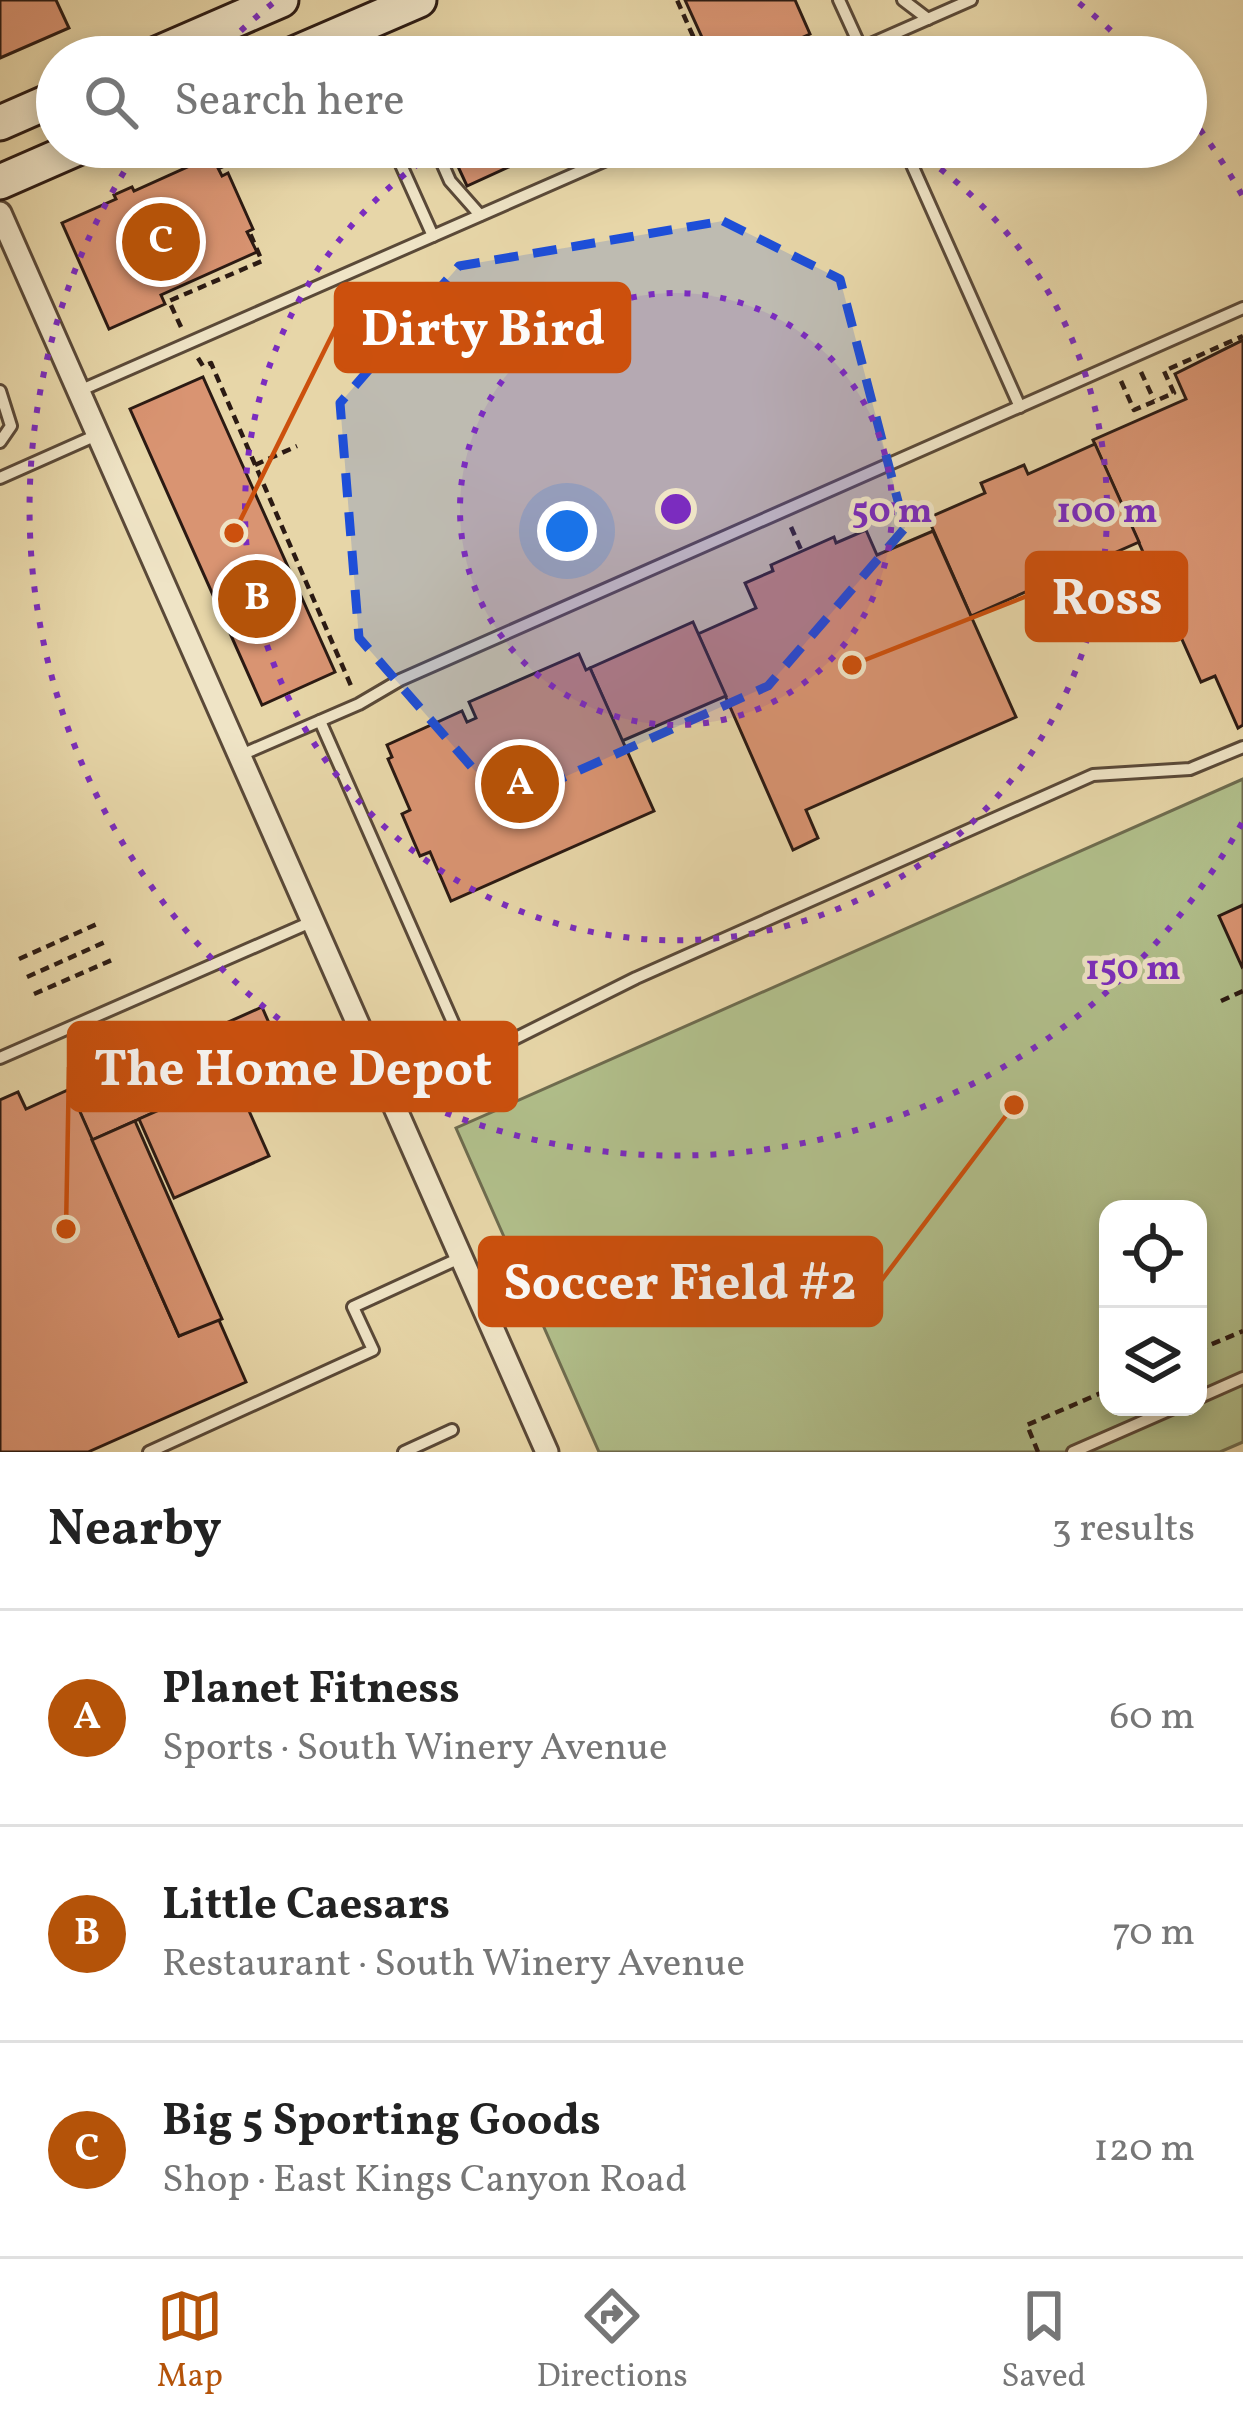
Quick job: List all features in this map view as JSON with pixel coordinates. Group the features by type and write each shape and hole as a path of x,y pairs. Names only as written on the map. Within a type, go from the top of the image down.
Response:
{"main road":[{"path":"198,36 281,0"},
{"path":"361,36 419,0"},
{"path":"0,123 36,107"},
{"path":"0,182 36,166"}],"street":[{"path":"0,213 547,1452"}],"lane":[{"path":"839,0 855,36"},
{"path":"903,0 928,19"},
{"path":"896,36 971,0"},
{"path":"402,168 433,236"},
{"path":"444,168 450,182 480,215"},
{"path":"80,391 588,168"},
{"path":"913,168 1019,407"},
{"path":"241,755 358,704 400,680 1243,308"},
{"path":"0,391 10,426 0,442"},
{"path":"0,478 99,434"},
{"path":"320,721 470,1061"},
{"path":"392,1095 636,978 1093,776 1190,769 1243,747"},
{"path":"0,1058 314,920"},
{"path":"149,1452 373,1350 353,1307 463,1257"},
{"path":"1207,1394 1243,1378"},
{"path":"1073,1452 1155,1416"},
{"path":"404,1452 452,1430"}],"path":[{"path":"676,0 693,36"},
{"path":"221,168 224,175"},
{"path":"169,301 262,261 249,231"},
{"path":"1114,365 1134,410 1174,393 1164,371 1243,336"},
{"path":"1134,356 1155,402"},
{"path":"203,366 211,363 358,704"},
{"path":"255,465 297,446"},
{"path":"19,959 97,924"},
{"path":"27,977 105,942"},
{"path":"34,994 112,959"},
{"path":"1220,1001 1243,991"},
{"path":"1207,1346 1243,1330"},
{"path":"1038,1452 1027,1425 1099,1394"}],"highlighted area":[{"path":"723,221 840,279 905,528 768,686 504,804 359,638 340,403 459,266"}],"green space":[{"path":"1243,779 1243,1442 1220,1452 599,1452 456,1128"}],"building":[{"path":"0,0 56,0 69,28 36,36 36,42 0,58"},
{"path":"685,0 795,0 810,34 805,36 701,36"},
{"path":"185,168 218,168 222,176 228,173 253,229 247,232 257,252 161,295 165,304 109,329 62,223 132,187 134,191"},
{"path":"459,168 507,168 467,186"},
{"path":"1243,340 1243,725 1238,728 1215,676 1201,682 1093,440 1186,399 1175,374"},
{"path":"203,377 335,672 262,705 130,409"},
{"path":"1095,444 1139,542 971,616 928,518 985,493 981,483 1024,465 1028,474"},
{"path":"866,530 877,555 933,531 1016,717 806,810 818,838 793,850 698,634 756,608 745,583 773,571 771,565 834,537 836,543"},
{"path":"693,622 726,696 622,741 590,668"},
{"path":"579,654 586,670 590,668 654,811 451,901 430,852 420,856 402,814 410,810 388,759 392,757 387,745 462,711 467,722 476,718 469,702"},
{"path":"1243,905 1243,966 1242,967 1219,916"},
{"path":"262,1007 283,1055 92,1140 71,1092"},
{"path":"234,1077 269,1156 174,1198 139,1119"},
{"path":"70,1089 179,1336 218,1318 246,1382 88,1452 0,1452 0,1100 18,1092 26,1109"},
{"path":"135,1121 222,1319 179,1336 92,1140"}],"place":[{"name":"Big 5 Sporting Goods","path":"161,242"},
{"name":"Dirty Bird","path":"234,533"},
{"name":"Little Caesars","path":"257,599"},
{"name":"Ross","path":"852,665"},
{"name":"Planet Fitness","path":"520,784"},
{"name":"Soccer Field #2","path":"1014,1105"},
{"name":"The Home Depot","path":"66,1229"}]}
